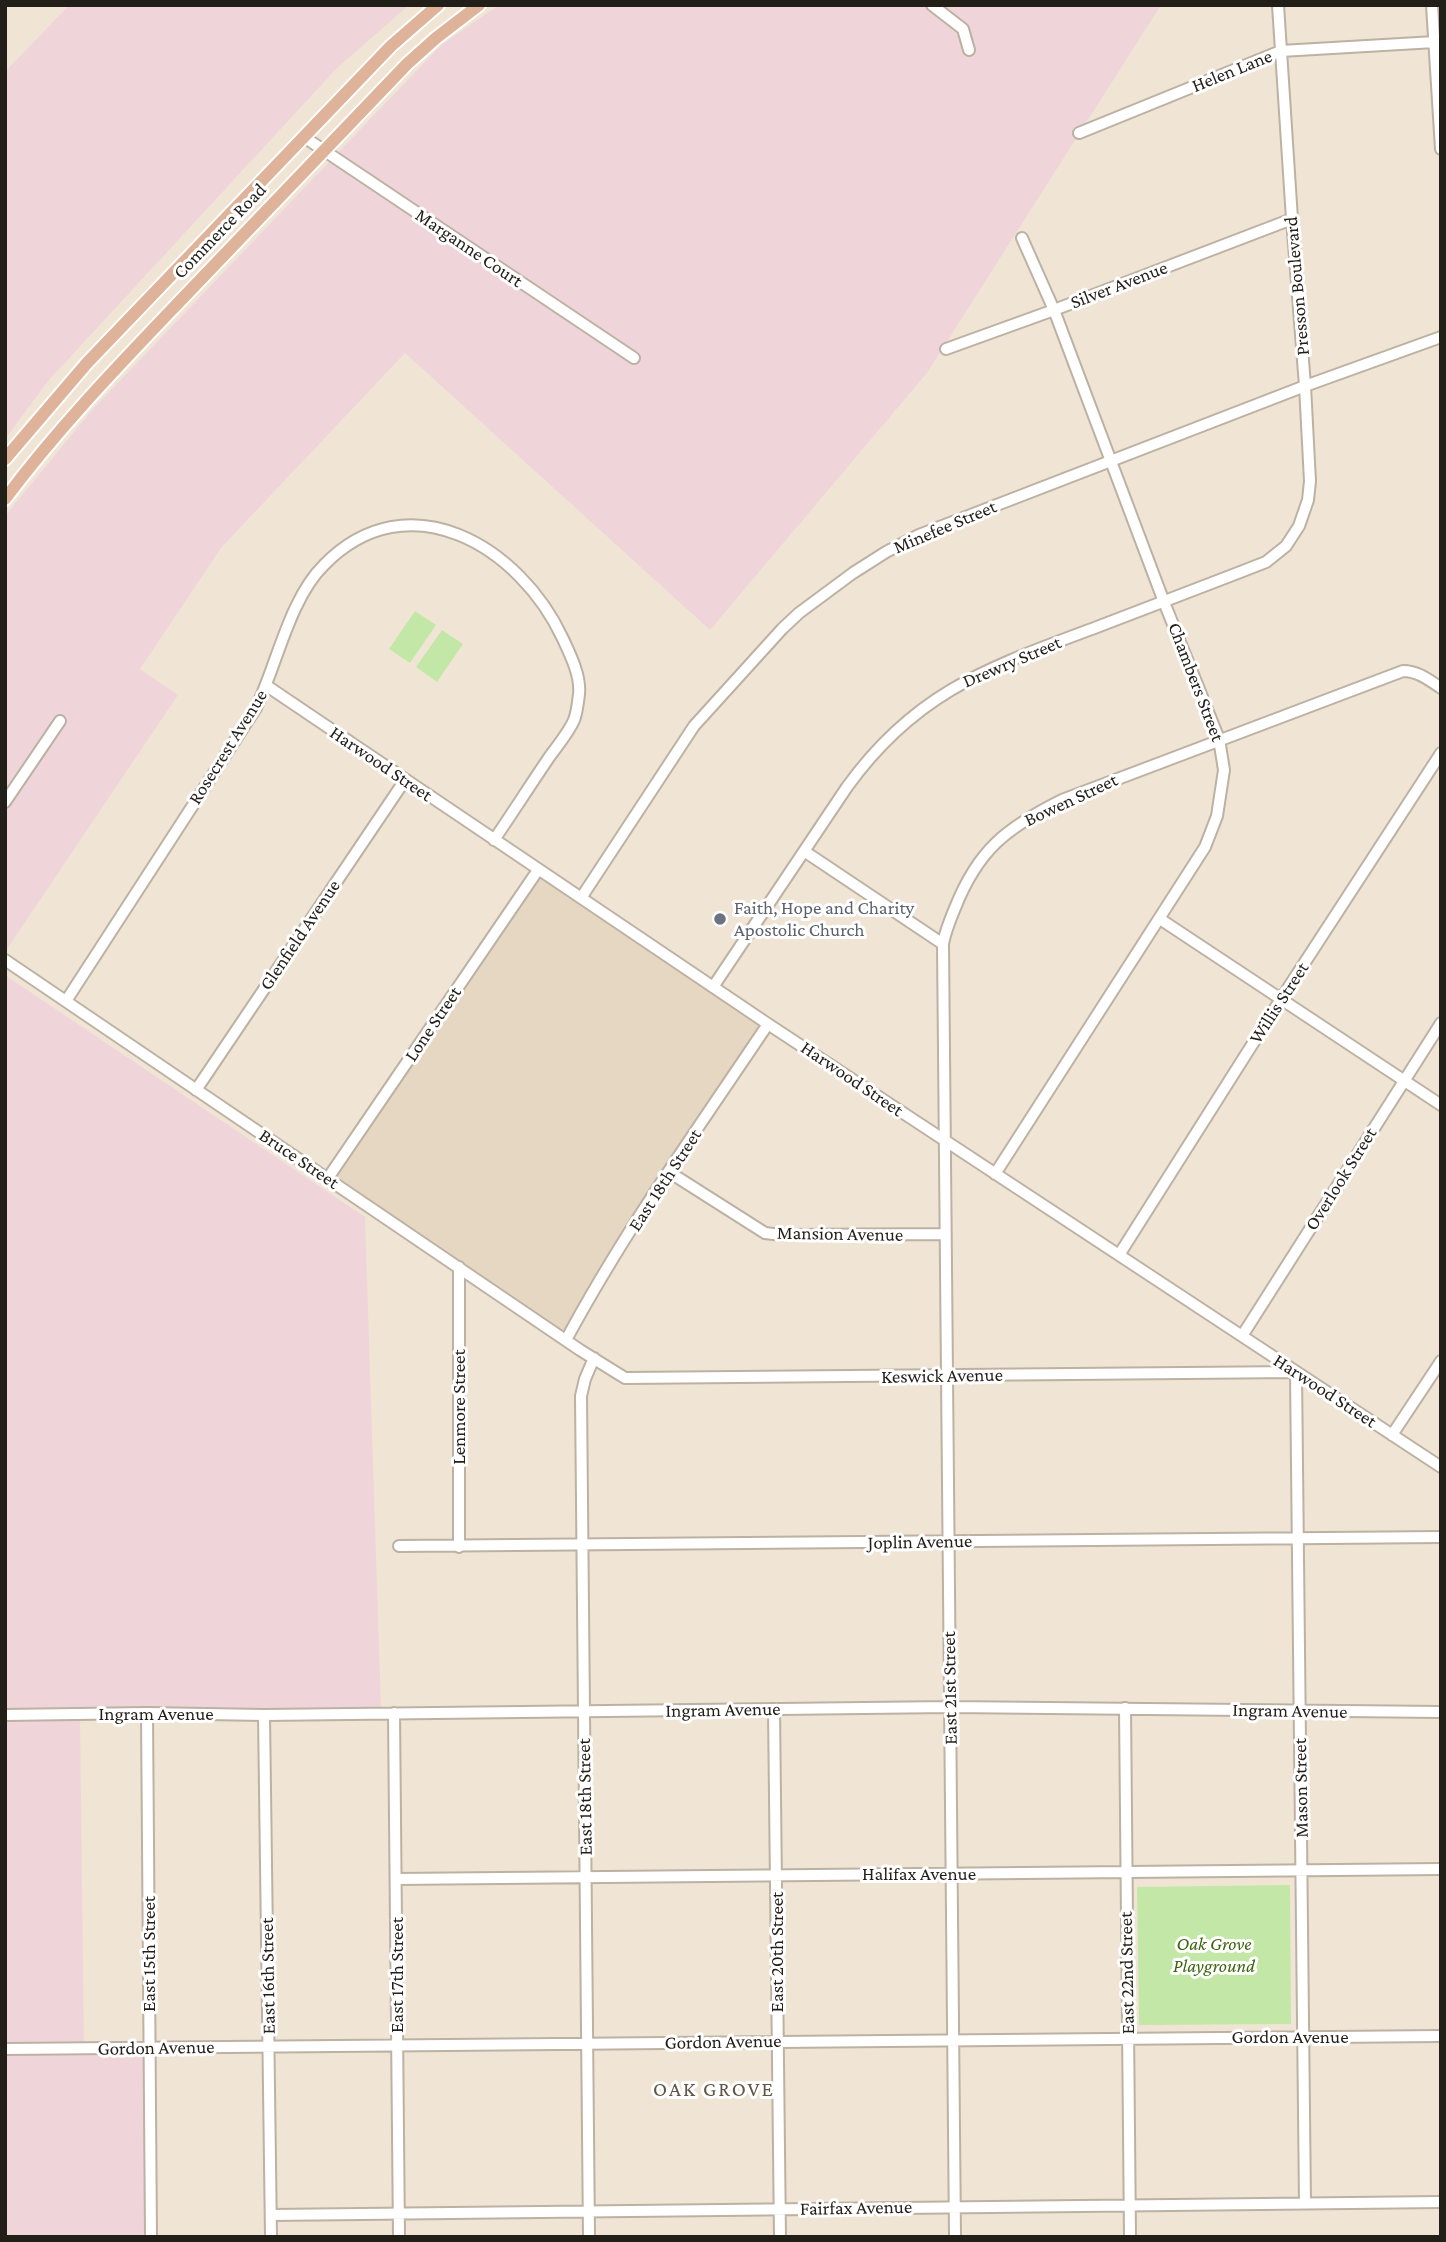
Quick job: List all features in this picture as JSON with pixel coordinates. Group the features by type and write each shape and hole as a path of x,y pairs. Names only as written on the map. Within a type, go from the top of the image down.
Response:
{"main road":[{"name":"Commerce Road","path":"5,459 82,368 401,36 438,5"},
{"name":"Commerce Road","path":"5,499 93,391 422,50 479,5"}],"street":[{"path":"932,5 963,29 969,50"},
{"name":"Presson Boulevard","path":"1275,556 1286,546 1299,526 1308,500 1310,481 1278,5"},
{"path":"1432,5 1441,149"},
{"name":"Helen Lane","path":"1079,133 1281,51 1435,42"},
{"name":"Marganne Court","path":"304,137 634,358"},
{"name":"Silver Avenue","path":"946,349 1292,219"},
{"name":"Chambers Street","path":"995,1174 1205,848 1217,816 1224,770 1219,739 1054,310 1022,238"},
{"name":"Minefee Street","path":"581,898 694,726 799,613 853,573 901,544 1305,386 1441,337"},
{"name":"Rosecrest Avenue","path":"66,1001 256,708 303,591 324,564 350,544 378,528 405,524 436,526 464,536 512,570 545,608 558,628 572,660 580,691 574,721 494,840"},
{"name":"Drewry Street","path":"713,987 871,756 900,726 936,698 1002,663 1266,562 1275,556"},
{"name":"Bowen Street","path":"944,1140 943,944 958,899 974,869 991,846 1037,812 1062,800 1403,671 1422,675 1441,688"},
{"name":"Harwood Street","path":"267,686 768,1024 1441,1467"},
{"path":"5,802 60,721"},
{"name":"Willis Street","path":"1119,1255 1441,753"},
{"name":"Glenfield Avenue","path":"195,1090 405,780"},
{"path":"804,851 943,944"},
{"name":"Lone Street","path":"328,1178 538,870"},
{"path":"1160,919 1441,1105"},
{"name":"Bruce Street","path":"5,960 594,1359"},
{"name":"Overlook Street","path":"1242,1336 1441,1023"},
{"name":"East 18th Street","path":"566,1340 583,1307 669,1172 768,1024"},
{"name":"East 21st Street","path":"944,1140 955,2237"},
{"name":"Mansion Avenue","path":"669,1172 765,1233 782,1236 945,1234"},
{"name":"Lenmore Street","path":"458,1547 459,1267"},
{"name":"East 18th Street","path":"589,2237 581,1396 594,1359"},
{"name":"Keswick Avenue","path":"594,1359 630,1380 1296,1372"},
{"path":"1392,1435 1441,1361"},
{"name":"Mason Street","path":"1296,1372 1304,2203"},
{"name":"Joplin Avenue","path":"399,1546 1441,1537"},
{"name":"Ingram Avenue","path":"5,1715 264,1715 950,1707 1441,1712"},
{"name":"East 20th Street","path":"774,1709 780,2237"},
{"name":"East 22nd Street","path":"1125,1709 1130,2237"},
{"name":"East 15th Street","path":"147,1713 151,2237"},
{"name":"East 17th Street","path":"394,1713 400,2237"},
{"name":"East 16th Street","path":"264,1715 271,2237"},
{"name":"Halifax Avenue","path":"397,1879 1441,1869"},
{"name":"Gordon Avenue","path":"5,2049 1441,2036"},
{"name":"Fairfax Avenue","path":"271,2215 1441,2202"}],"shaded area":[{"path":"69,5 409,5 337,68 49,380 5,439 5,72"},
{"path":"499,5 1161,5 927,373 710,630 405,353 221,548 140,669 178,695 7,949 5,948 5,516 92,410 441,45"},
{"path":"538,869 768,1024 563,1338 328,1178"},
{"path":"5,975 365,1217 381,1708 203,1714 80,1711 84,2049 150,2049 151,2237 5,2237"}],"green space":[{"path":"415,611 436,625 410,663 389,649"},
{"path":"442,630 463,644 437,682 416,667"},
{"name":"Oak Grove Playground","path":"1290,1885 1291,2024 1139,2025 1137,1887"}],"place":[{"name":"Faith, Hope and Charity Apostolic Church","path":"720,919"}],"district":[{"name":"OAK GROVE","path":"714,2090"}]}
